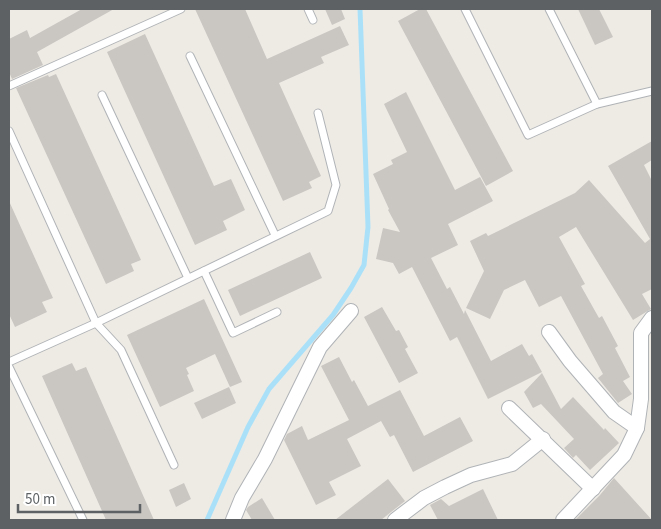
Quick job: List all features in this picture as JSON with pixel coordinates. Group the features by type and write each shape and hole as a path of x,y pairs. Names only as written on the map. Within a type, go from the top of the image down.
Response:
{"street":[{"path":"233,520 242,498 266,459 320,347 351,311"},
{"path":"563,520 624,455 637,428 641,399 641,333 652,318"},
{"path":"549,332 570,361 614,412 637,428"},
{"path":"509,408 593,489"},
{"path":"395,520 424,498 445,487 471,475 512,464 543,439"}],"lane":[{"path":"9,86 181,9"},
{"path":"308,9 313,20"},
{"path":"465,9 528,135 597,104 652,90"},
{"path":"549,9 597,104"},
{"path":"190,56 275,235"},
{"path":"102,96 188,278"},
{"path":"9,362 96,323 328,210 336,185 318,112"},
{"path":"9,131 96,323 121,350 174,465"},
{"path":"204,271 233,332 277,312"},
{"path":"9,367 83,520"}],"building":[{"path":"82,9 114,9 37,52 43,65 12,79 9,72 9,39 27,30 30,38"},
{"path":"195,9 245,9 267,59 340,26 349,45 321,57 324,63 279,83 321,176 309,182 312,188 283,201"},
{"path":"325,9 341,9 345,19 332,25"},
{"path":"420,9 426,9 513,171 486,186 398,21"},
{"path":"578,9 599,9 613,37 595,45"},
{"path":"145,34 214,186 231,179 245,210 223,221 227,230 195,245 107,52"},
{"path":"56,74 141,260 131,264 134,271 106,284 16,88 48,75 49,77"},
{"path":"406,92 455,190 480,177 493,201 448,224 458,245 431,258 447,289 450,287 464,314 465,310 491,361 522,344 529,356 532,354 542,372 488,399 457,337 450,341 412,267 399,274 393,263 376,259 383,228 400,232 388,210 373,174 393,164 391,160 407,152 384,104"},
{"path":"652,141 652,160 644,165 652,181 652,289 642,294 651,309 633,320 576,227 559,237 585,284 581,286 599,318 602,316 618,346 615,348 630,377 623,381 632,394 618,403 598,378 603,374 561,296 539,307 525,280 504,290 490,319 466,308 484,271 470,241 486,233 488,236 575,193 589,180 645,243 650,239 608,166"},
{"path":"9,201 53,298 42,302 47,312 15,327 9,314"},
{"path":"310,252 322,278 240,316 228,290"},
{"path":"204,299 242,382 230,387 215,354 186,368 194,391 160,407 127,335"},
{"path":"382,307 396,331 399,330 408,347 405,349 418,373 399,383 364,317"},
{"path":"339,357 352,382 354,380 368,406 400,390 424,436 460,417 473,441 413,472 394,435 390,437 381,421 347,439 361,466 329,482 336,495 316,505 284,440 287,434 302,426 308,440 349,420 321,366"},
{"path":"72,363 76,371 86,367 154,520 106,520 42,376"},
{"path":"542,373 561,409 573,397 619,443 590,470 576,455 573,458 564,448 574,439 541,404 533,408 524,392"},
{"path":"229,387 236,403 202,419 194,403"},
{"path":"614,478 652,520 575,520 600,495"},
{"path":"388,479 405,501 381,520 335,520"},
{"path":"184,483 191,499 176,507 169,490"},
{"path":"483,489 498,520 438,520 430,505 441,499 449,506"},
{"path":"262,498 275,520 252,520 246,510"}],"waterway":[{"path":"207,520 248,427 269,389 333,315 364,265 368,227 360,9"}]}
